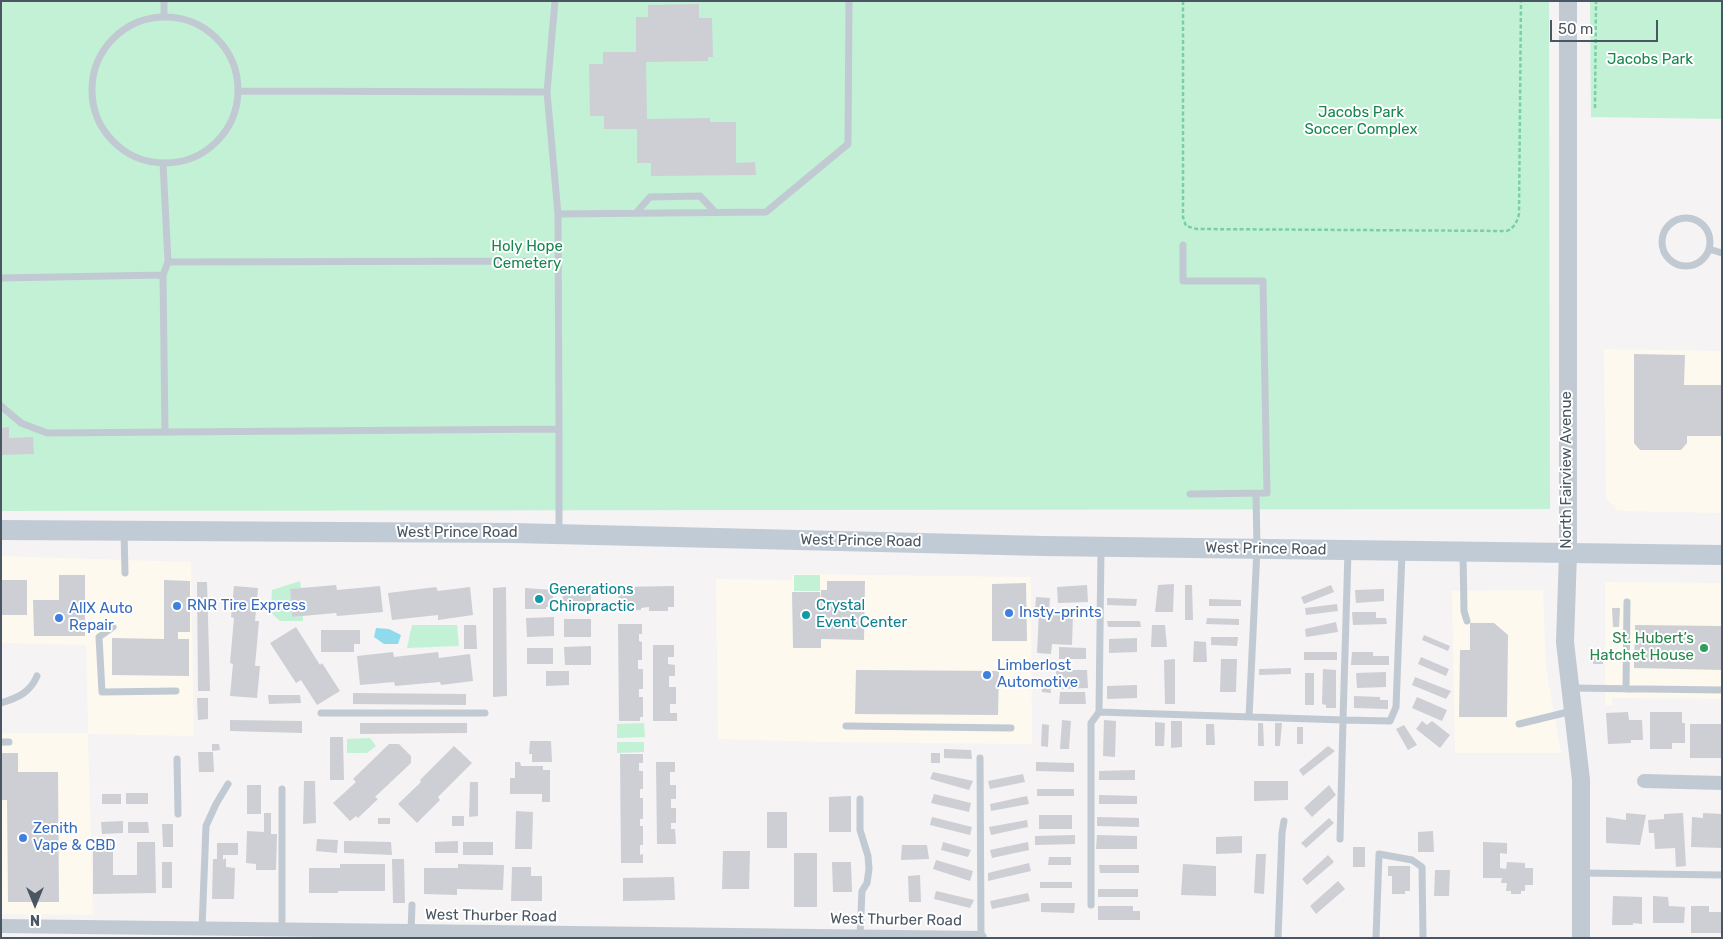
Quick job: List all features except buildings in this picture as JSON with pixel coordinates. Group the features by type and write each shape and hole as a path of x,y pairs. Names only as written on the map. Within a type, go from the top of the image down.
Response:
{"main road":[{"name":"West Prince Road","path":"1,530 559,534 1101,547 1722,555"}],"street":[{"name":"North Fairview Avenue","path":"1568,1 1568,552 1565,642 1581,780 1581,938"},
{"path":"1644,782 1722,783"},
{"name":"West Thurber Road","path":"1,926 142,933 202,928 254,933 282,929 512,935 980,938"}],"lane":[{"path":"164,1 164,17"},
{"path":"555,1 547,92 558,214 559,534"},
{"path":"558,214 766,212 848,144 849,1"},
{"path":"164,17 187,20 211,33 226,49 236,74 239,91 236,107 224,132 204,152 183,161 163,163 137,158 116,145 104,132 95,114 91,92 94,70 106,45 121,31 142,20 164,17"},
{"path":"239,91 547,92"},
{"path":"163,163 168,262 163,275 165,432"},
{"path":"636,213 650,197 658,196 700,196 714,212"},
{"path":"1682,218 1698,222 1704,226 1708,234 1710,241 1709,249 1705,256 1692,265 1677,265 1670,261 1662,248 1664,232 1668,226 1682,218"},
{"path":"1183,245 1183,281 1263,281 1267,493 1190,494"},
{"path":"1709,249 1722,253"},
{"path":"168,262 559,261"},
{"path":"1,278 163,275"},
{"path":"1,406 21,423 47,433 559,429"},
{"path":"1249,717 1257,549 1256,493"},
{"path":"124,531 125,573"},
{"path":"1091,905 1090,723 1099,712 1101,547"},
{"path":"1340,839 1348,550"},
{"path":"1099,712 1390,721 1396,707 1402,551"},
{"path":"1463,551 1464,611 1467,621"},
{"path":"1626,689 1627,602"},
{"path":"113,627 99,637 102,692 176,691"},
{"path":"1,703 20,697 33,686 37,676"},
{"path":"1570,688 1722,690"},
{"path":"1519,724 1573,711"},
{"path":"321,713 485,713"},
{"path":"846,726 1011,728"},
{"path":"1,742 10,742"},
{"path":"980,758 980,938"},
{"path":"177,759 178,814"},
{"path":"202,928 206,826 228,784"},
{"path":"282,789 282,929"},
{"path":"860,799 860,830 868,856 869,869 867,883 862,892 860,936"},
{"path":"1278,938 1284,821"},
{"path":"1376,938 1379,854 1412,860 1422,867 1423,938"},
{"path":"1581,873 1722,875"},
{"path":"411,931 412,905"}],"path":[{"path":"1183,1 1183,217 1186,226 1197,229 1507,231 1512,229 1518,221 1519,214 1521,1"},
{"path":"1595,108 1596,1"}],"shaded area":[{"path":"1604,349 1722,351 1722,513 1618,511 1606,498"},
{"path":"1,556 191,562 194,736 88,734 93,915 1,914 1,733 88,733 86,645 1,643"},
{"path":"793,574 1031,577 1032,744 718,739 716,579 792,580"},
{"path":"1605,582 1722,583 1722,699 1612,698 1612,705 1605,705"},
{"path":"1543,590 1546,668 1561,753 1455,753 1452,591"}],"green space":[{"name":"Holy Hope Cemetery","path":"1,1 1549,1 1550,509 1,511"},
{"name":"Jacobs Park","path":"1590,1 1722,1 1722,119 1591,117"},
{"path":"794,575 820,575 820,591 794,591"},
{"path":"300,581 301,588 290,590 292,617 303,616 303,621 280,621 271,613 272,590"},
{"path":"412,625 457,625 459,646 407,648"},
{"path":"644,723 645,737 617,738 617,724"},
{"path":"370,738 376,746 367,753 347,753 347,739"},
{"path":"617,742 644,742 644,752 617,753"}],"water":[{"path":"376,628 389,629 401,635 398,644 384,644 374,637"}],"place":[{"name":"Generations Chiropractic","path":"539,599"},
{"name":"RNR Tire Express","path":"177,606"},
{"name":"Insty-prints","path":"1009,613"},
{"name":"Crystal Event Center","path":"806,615"},
{"name":"AllX Auto Repair","path":"59,618"},
{"name":"St. Hubert’s Hatchet House","path":"1704,648"},
{"name":"Limberlost Automotive","path":"987,675"},
{"name":"Zenith Vape & CBD","path":"23,838"}],"park label":[{"name":"Jacobs Park Soccer Complex","path":"1361,122"}]}
